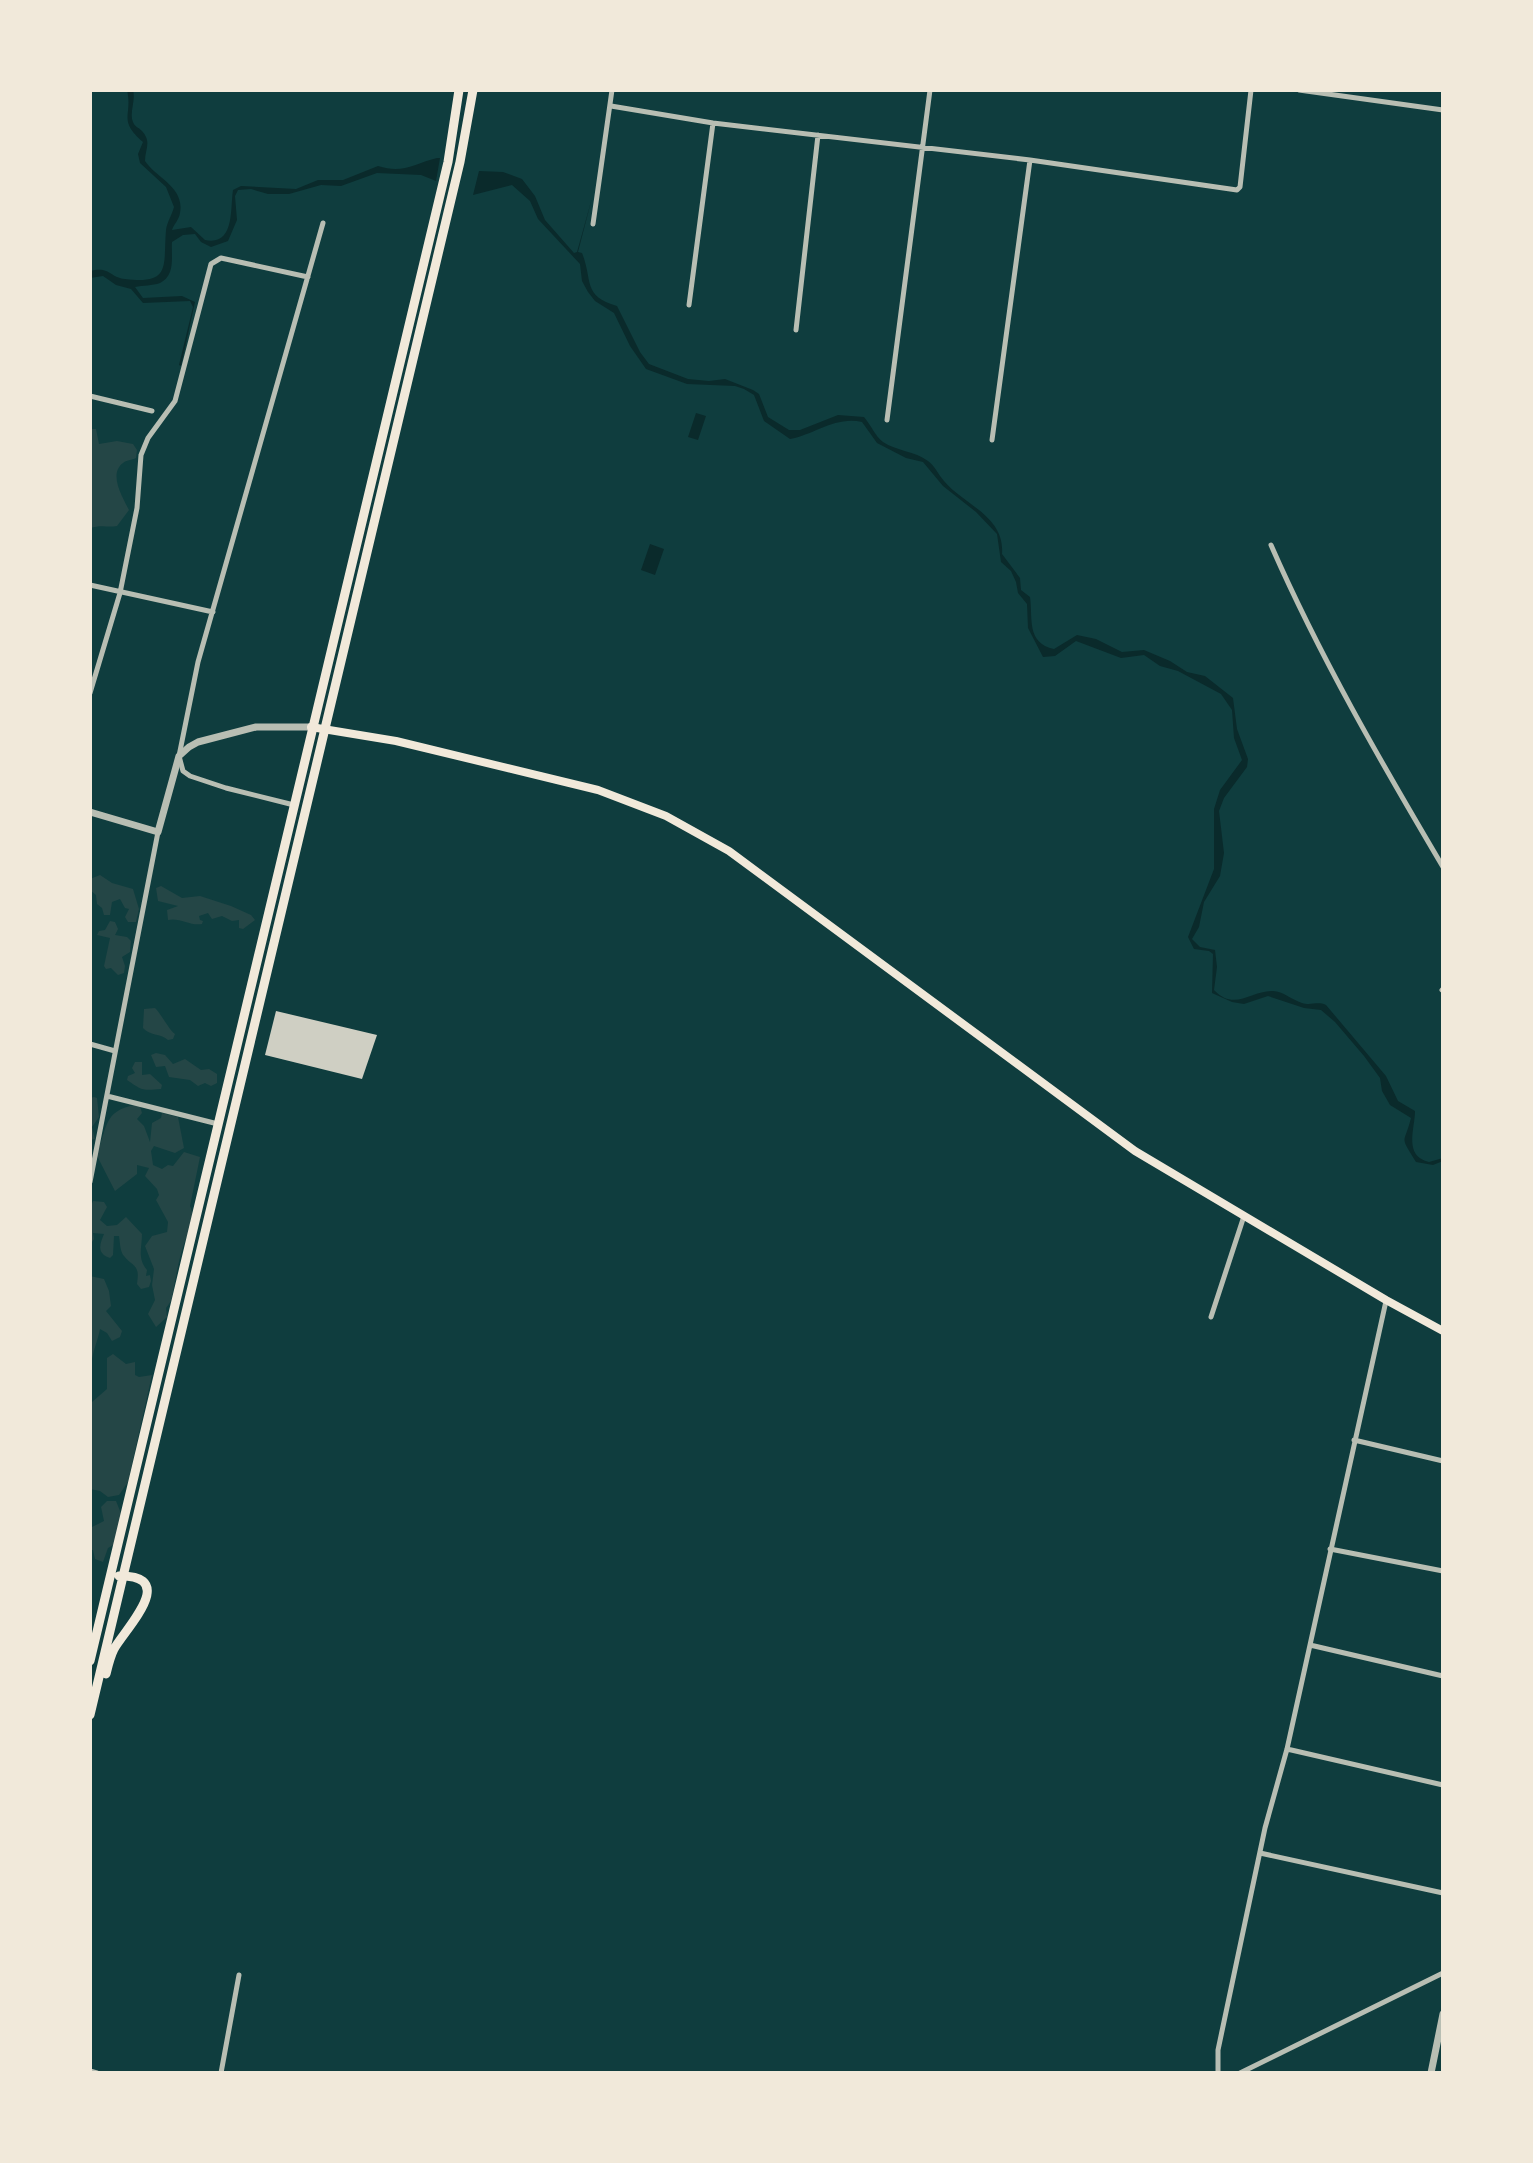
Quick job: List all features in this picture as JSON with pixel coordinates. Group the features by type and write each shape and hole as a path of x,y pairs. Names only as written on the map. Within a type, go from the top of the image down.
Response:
{"highway":[{"path":"90,1661 448,162 459,90"},
{"path":"90,1715 460,162 473,90"},
{"path":"90,1723 114,1650 144,1608 146,1598 143,1582 137,1577 123,1576 109,1581"}],"main road":[{"path":"311,727 396,741 539,775 598,790 666,816 729,851 1135,1151 1443,1331"}],"street":[{"path":"593,224 612,90"},
{"path":"887,420 930,90"},
{"path":"611,106 713,123 1030,160 1233,190 1240,187 1251,90"},
{"path":"1299,90 1443,110"},
{"path":"689,305 713,123"},
{"path":"796,330 818,135"},
{"path":"992,440 1030,160"},
{"path":"90,1182 158,832 179,756 198,662 323,223"},
{"path":"90,693 120,593 137,508 141,455 148,438 175,401 211,264 221,258 308,277"},
{"path":"90,396 152,411"},
{"path":"1271,545 1296,604 1349,705 1443,867"},
{"path":"90,585 213,612"},
{"path":"179,756 198,742 256,727 311,727"},
{"path":"179,756 183,771 190,776 294,805"},
{"path":"90,812 158,832"},
{"path":"90,1044 115,1051"},
{"path":"107,1096 218,1124"},
{"path":"1211,1317 1244,1215"},
{"path":"1218,2073 1218,2050 1260,1853 1287,1749 1386,1300"},
{"path":"1354,1440 1443,1461"},
{"path":"1330,1549 1443,1571"},
{"path":"1310,1645 1443,1676"},
{"path":"1287,1749 1443,1785"},
{"path":"1260,1853 1443,1893"},
{"path":"1240,2073 1443,1973"},
{"path":"221,2073 239,1975"},
{"path":"1431,2073 1443,2014"},
{"path":"90,2071 97,2073"}],"shaded area":[{"path":"127,90 133,90 133,122 147,139 145,161 178,196 180,213 172,230 191,227 205,240 215,240 226,232 233,190 241,186 296,189 318,180 343,180 378,166 401,169 440,158 436,181 421,175 377,173 341,186 321,185 289,194 238,190 235,196 237,220 228,241 211,247 201,242 195,234 183,235 172,242 172,265 165,280 135,287 143,298 182,296 195,302 181,366 193,307 190,301 143,303 131,289 116,285 103,276 90,278 90,271 102,270 125,279 151,279 162,270 164,262 167,224 174,207 166,187 140,163 138,154 143,142 128,122"},
{"path":"479,171 503,172 522,179 535,196 545,220 574,253 577,252 592,198 578,252 582,253 593,292 617,306 649,364 688,379 725,379 753,390 759,394 768,417 789,430 800,430 838,415 864,417 883,442 930,463 952,489 982,512 997,530 1002,554 1020,578 1021,590 1030,597 1035,635 1045,646 1054,649 1077,635 1096,639 1122,652 1144,650 1187,672 1205,676 1233,698 1237,729 1248,759 1247,767 1224,798 1219,811 1224,853 1220,876 1204,902 1199,927 1192,939 1200,947 1215,950 1217,967 1214,990 1236,1000 1273,991 1302,1003 1326,1005 1386,1076 1398,1101 1415,1111 1412,1141 1416,1154 1429,1162 1443,1158 1443,1161 1433,1165 1416,1162 1404,1140 1411,1118 1390,1105 1382,1091 1380,1078 1335,1022 1321,1010 1304,1008 1268,996 1244,1004 1232,1002 1212,993 1213,954 1194,949 1188,937 1214,869 1214,809 1220,790 1242,760 1234,738 1232,710 1221,694 1178,671 1160,666 1144,655 1121,658 1076,641 1055,656 1043,657 1028,628 1027,604 1018,593 1011,571 1001,562 997,534 976,512 943,486 923,462 906,458 877,443 862,422 834,424 790,439 764,421 754,395 744,389 687,384 646,369 630,346 614,313 595,301 588,292 582,281 580,264 538,219 530,201 512,185 473,195"},
{"path":"696,413 706,416 698,440 688,437"},
{"path":"92,429 96,429 99,444 117,441 133,444 137,450 136,458 123,463 117,473 118,486 129,510 117,526 90,528"},
{"path":"650,544 664,549 655,575 641,570"},
{"path":"100,875 112,883 133,889 139,909 136,922 128,922 125,917 129,909 120,899 112,902 110,915 104,915 97,904 96,895 90,890 90,879"},
{"path":"161,886 182,898 200,896 231,906 255,920 243,929 239,928 239,920 232,921 222,916 212,919 208,913 199,916 202,924 168,920 167,910 178,906 158,901 156,888"},
{"path":"110,921 115,922 118,929 115,935 131,941 130,952 122,957 124,973 118,975 104,966 110,938 97,935 105,930"},
{"path":"155,1008 175,1034 173,1039 168,1040 143,1028 144,1009"},
{"path":"151,1055 165,1055 173,1064 185,1059 201,1070 209,1069 217,1074 217,1083 198,1086 190,1080 169,1077 165,1066 156,1067"},
{"path":"135,1062 142,1062 142,1075 150,1074 162,1085 161,1089 142,1089 127,1080 135,1073 132,1068"},
{"path":"90,1098 97,1098 99,1117 92,1127 95,1139 90,1140"},
{"path":"140,1106 142,1113 137,1119 144,1126 150,1142 152,1123 161,1118 162,1113 178,1117 184,1148 175,1153 154,1146 151,1151 153,1165 162,1169 173,1166 184,1152 200,1157 190,1206 192,1222 180,1256 171,1301 166,1308 167,1317 156,1327 148,1314 155,1300 152,1285 154,1269 145,1246 152,1236 167,1232 168,1222 156,1200 159,1195 157,1189 145,1176 149,1168 137,1165 137,1174 115,1191 96,1154 112,1116 117,1111"},
{"path":"93,1201 104,1202 107,1207 100,1220 107,1226 117,1225 126,1217 142,1234 141,1257 147,1270 146,1276 150,1275 149,1287 141,1289 137,1284 137,1270 123,1254 119,1236 114,1236 113,1255 110,1258 101,1251 104,1234 93,1233 94,1239 90,1245 90,1208"},
{"path":"90,1276 104,1279 111,1306 106,1311 122,1331 120,1337 112,1341 100,1329 92,1357 92,1374 90,1374"},
{"path":"113,1354 126,1364 135,1362 135,1375 152,1375 128,1482 119,1495 108,1497 90,1489 90,1389 92,1402 107,1389 107,1358"},
{"path":"107,1501 116,1501 122,1516 115,1544 108,1548 103,1562 95,1559 93,1550 90,1550 90,1528 104,1521 101,1507"}],"building":[{"path":"276,1011 377,1035 362,1079 265,1055"}]}
